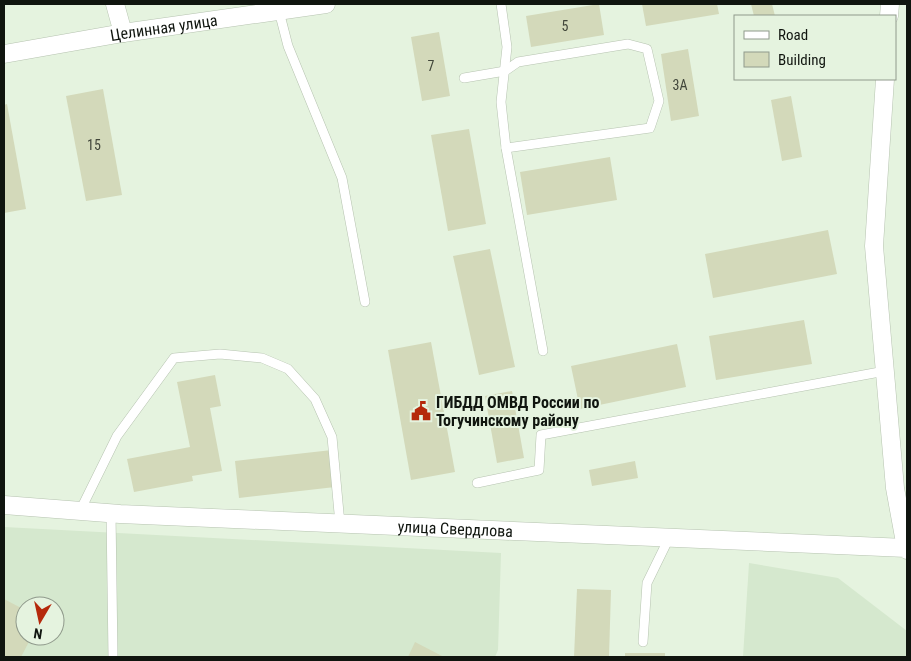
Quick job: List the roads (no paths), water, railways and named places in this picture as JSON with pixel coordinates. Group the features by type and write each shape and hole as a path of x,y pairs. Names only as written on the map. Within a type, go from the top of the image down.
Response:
{"street":[{"path":"115,4 123,33"},
{"name":"Целинная улица","path":"4,54 123,33 326,4"},
{"path":"885,80 874,246 895,488 907,549"},
{"name":"улица Свердлова","path":"4,505 111,514 907,549"}],"lane":[{"path":"501,4 507,47 501,102 506,148 543,351"},
{"path":"279,10 288,46 342,178 364,302"},
{"path":"464,78 505,71 518,62 628,44 647,49 659,101 650,128 506,148"},
{"path":"80,511 117,436 174,358 220,354 262,358 288,369 315,399 332,437 340,524"},
{"path":"477,483 539,470 541,435 885,371"},
{"path":"111,514 113,657"},
{"path":"643,642 647,583 669,538"}],"place":[{"name":"ГИБДД ОМВД России по Тогучинскому району","path":"421,411"}]}
